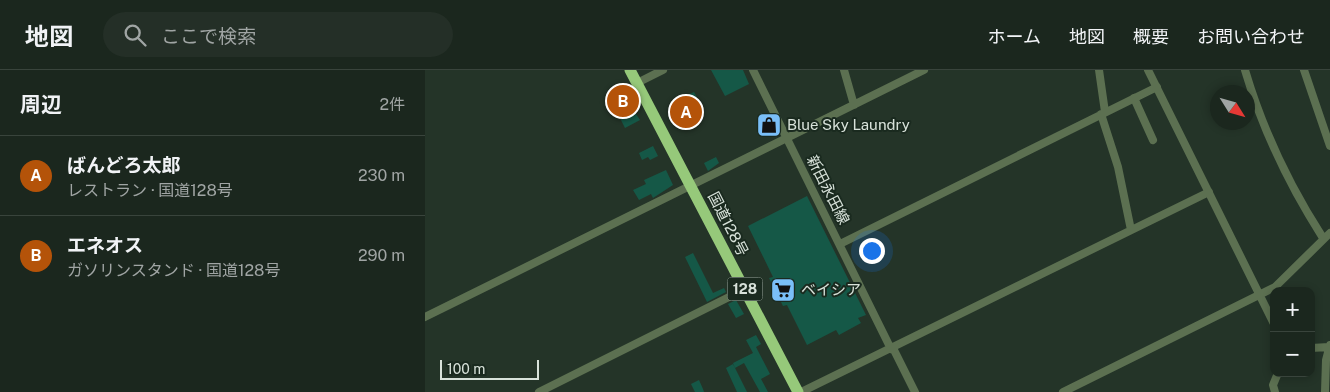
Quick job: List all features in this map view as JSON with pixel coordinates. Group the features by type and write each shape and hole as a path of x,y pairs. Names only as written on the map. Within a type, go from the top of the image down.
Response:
{"highway":[{"name":"国道128号","path":"630,70 800,392"}],"street":[{"path":"637,83 663,70"},
{"name":"新田永田線","path":"753,70 915,392"},
{"path":"844,70 854,105"},
{"path":"425,318 924,70"},
{"path":"1099,70 1103,113 1118,167 1131,230"},
{"path":"1148,70 1270,315"},
{"path":"1245,70 1277,158 1297,197 1323,238"},
{"path":"1304,70 1330,146"},
{"path":"839,244 1157,87"},
{"path":"1134,98 1153,140"},
{"path":"800,392 1209,192"},
{"path":"1063,392 1275,287 1330,233"},
{"path":"539,392 745,289"},
{"path":"1315,348 1329,346 1325,392"},
{"path":"1275,392 1273,385 1276,377"}],"building":[{"path":"711,70 743,70 749,84 725,96"},
{"path":"694,92 703,109 686,118 677,100"},
{"path":"624,96 640,120 625,128 613,104"},
{"path":"653,146 658,156 650,160 648,157 642,160 639,153"},
{"path":"716,157 719,163 708,171 704,163"},
{"path":"666,170 673,185 653,198 651,194 639,200 633,190 646,184 644,180"},
{"path":"807,196 866,315 858,318 861,323 839,335 836,330 807,345 787,305 783,306 769,278 773,277 748,226"},
{"path":"693,253 713,293 724,288 726,292 707,302 685,257"},
{"path":"736,300 744,314 736,318 728,304"},
{"path":"756,335 761,344 756,347 770,374 761,379 768,392 760,392 744,363 735,368 733,363 753,353 746,340"},
{"path":"733,364 747,392 737,392 726,368"},
{"path":"699,380 704,392 695,392 691,384"}],"place":[{"name":"エネオス","path":"623,101"},
{"name":"ばんどろ太郎","path":"686,112"},
{"name":"Blue Sky Laundry","path":"769,125"},
{"name":"ベイシア","path":"783,290"}]}
